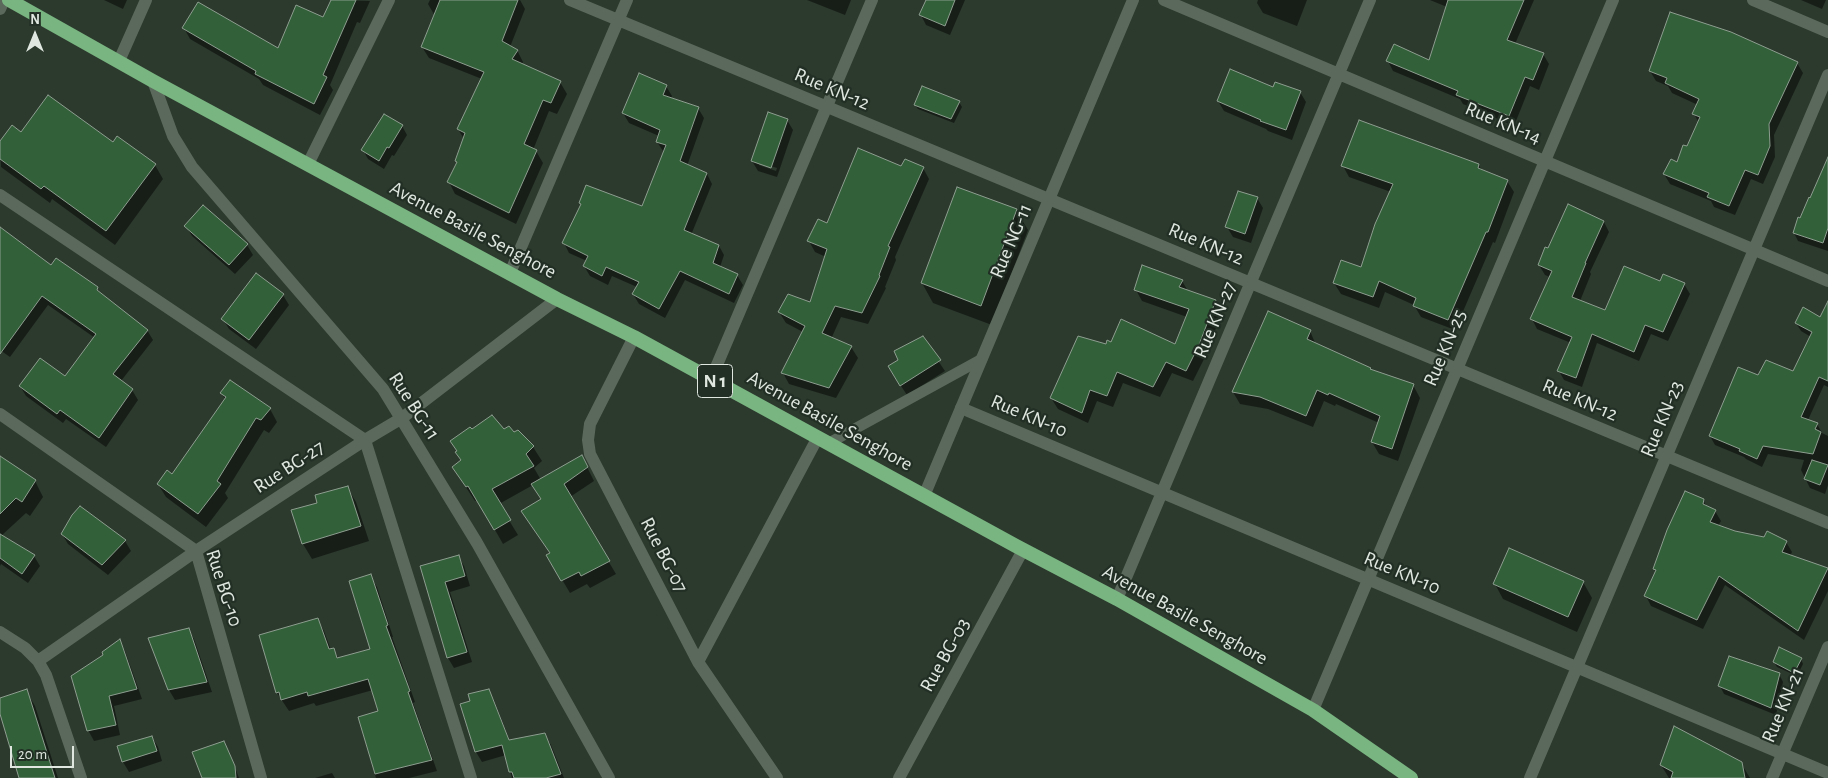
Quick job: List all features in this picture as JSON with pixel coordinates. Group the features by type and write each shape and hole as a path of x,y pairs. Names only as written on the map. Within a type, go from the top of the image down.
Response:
{"highway":[{"name":"Avenue Basile Senghore","path":"9,0 153,81 557,299 634,337 1023,550 1117,599 1313,710 1411,778"}],"street":[{"path":"0,9 4,0"},
{"path":"119,61 146,0"},
{"path":"308,164 389,0"},
{"name":"Rue KN-12","path":"570,0 1828,523"},
{"path":"510,273 627,0"},
{"path":"711,379 872,0"},
{"name":"Rue NG-11","path":"924,496 1133,0"},
{"name":"Rue KN-14","path":"1164,0 1828,281"},
{"name":"Rue KN-27","path":"1117,599 1370,0"},
{"name":"Rue KN-25","path":"1313,710 1613,0"},
{"path":"1752,0 1828,32"},
{"name":"Rue KN-23","path":"1530,778 1828,75"},
{"name":"Rue BG-11","path":"153,81 173,136 192,167 383,389 402,418 477,543 609,778"},
{"path":"0,195 365,440 471,778"},
{"name":"Rue BG-27","path":"38,661 196,551 365,440 402,418 557,299"},
{"name":"Rue BG-07","path":"634,337 590,424 588,440 590,454 698,662 777,778"},
{"name":"Rue KN-10","path":"962,408 1828,772"},
{"name":"Rue BG-10","path":"0,414 196,551 261,778"},
{"path":"698,662 823,440"},
{"name":"Rue BG-03","path":"900,778 1023,550"},
{"path":"0,632 25,648 38,661 46,675 80,778"},
{"name":"Rue KN-21","path":"1772,778 1828,647"}],"lane":[{"path":"823,440 982,360"}],"building":[{"path":"331,0 356,0 323,75 327,77 314,104 255,74 256,71 182,28 198,2 278,48 296,5 323,17"},
{"path":"440,0 518,0 502,41 518,50 512,59 561,81 551,103 543,100 524,144 537,150 509,213 447,182 457,162 455,161 465,133 457,129 484,72 421,47"},
{"path":"926,0 955,0 945,26 919,15"},
{"path":"1448,0 1524,0 1507,40 1544,53 1533,80 1525,77 1509,116 1456,95 1458,91 1386,61 1394,44 1429,60"},
{"path":"1670,12 1731,32 1798,62 1769,124 1770,146 1758,175 1745,170 1729,206 1707,197 1709,193 1663,174 1671,159 1677,162 1683,145 1687,146 1700,117 1692,114 1699,99 1665,83 1667,78 1649,71"},
{"path":"1230,69 1273,87 1275,82 1301,91 1286,130 1260,121 1217,101"},
{"path":"639,73 667,85 663,95 699,107 680,161 707,173 684,230 719,245 713,263 738,274 729,294 680,271 659,309 632,294 639,282 606,267 602,276 583,266 588,256 562,243 581,204 579,203 586,185 642,206 666,145 656,142 660,130 622,113"},
{"path":"922,86 960,101 951,119 914,105"},
{"path":"48,95 113,142 117,136 156,164 106,231 44,186 41,189 0,159 0,141 12,125 21,132"},
{"path":"768,112 788,119 771,168 751,161"},
{"path":"384,114 403,125 379,161 361,150"},
{"path":"1359,120 1479,164 1478,168 1508,180 1488,232 1486,232 1448,320 1413,306 1416,298 1379,281 1373,297 1333,283 1341,260 1361,267 1375,224 1393,184 1341,166"},
{"path":"858,148 901,166 905,159 924,167 888,246 890,247 880,276 862,313 835,306 822,333 852,346 829,388 781,373 805,326 778,312 788,294 810,302 827,249 807,241 818,219 827,223"},
{"path":"1828,157 1828,228 1823,243 1793,233 1798,217 1800,218"},
{"path":"957,187 1017,209 981,306 921,283"},
{"path":"1238,191 1258,197 1245,234 1225,227"},
{"path":"1568,204 1604,221 1572,297 1605,310 1624,266 1660,281 1663,274 1685,283 1663,332 1645,325 1634,352 1592,334 1576,378 1557,371 1572,337 1530,319 1552,271 1538,265 1545,247 1548,248"},
{"path":"203,205 248,244 229,265 184,226"},
{"path":"0,227 51,265 56,258 98,287 97,290 148,330 113,374 133,389 99,438 60,410 57,414 19,386 40,358 65,376 96,334 42,296 0,354"},
{"path":"1142,265 1183,280 1179,287 1216,300 1199,345 1186,371 1166,362 1153,387 1117,372 1107,396 1090,390 1082,413 1050,398 1078,336 1106,344 1107,340 1111,342 1121,319 1175,344 1189,309 1134,290"},
{"path":"256,273 284,294 249,340 221,319"},
{"path":"1828,301 1828,381 1819,377 1801,417 1818,423 1815,429 1821,432 1813,454 1763,446 1757,459 1739,451 1740,449 1709,436 1738,367 1758,375 1766,360 1793,371 1812,332 1795,323 1803,307 1820,317"},
{"path":"1268,311 1311,330 1307,339 1370,369 1414,384 1392,449 1371,442 1380,416 1329,393 1328,395 1317,390 1306,416 1260,397 1232,392"},
{"path":"923,336 941,360 900,386 888,366 898,360 894,351"},
{"path":"230,380 271,408 261,420 256,418 217,481 221,484 198,514 157,484 167,470 172,474 226,397 220,393"},
{"path":"492,415 504,429 509,426 514,432 518,430 534,446 526,454 534,466 492,489 511,520 494,530 468,486 466,487 452,467 461,460 450,441"},
{"path":"582,455 588,467 564,484 610,561 581,576 579,572 561,581 546,555 550,553 521,511 541,499 531,484"},
{"path":"0,456 36,480 22,502 16,498 0,514"},
{"path":"1812,460 1828,465 1820,485 1804,479"},
{"path":"348,486 361,526 302,544 291,510 317,503 315,495"},
{"path":"1685,491 1704,499 1703,504 1716,510 1710,522 1735,531 1764,537 1767,531 1787,541 1782,552 1828,568 1798,631 1719,576 1697,620 1644,596 1656,570 1653,569 1667,530"},
{"path":"80,506 126,540 102,565 61,534 72,515"},
{"path":"0,534 35,555 22,574 0,558"},
{"path":"1509,548 1584,581 1568,617 1493,584"},
{"path":"459,555 465,576 445,582 467,652 447,658 420,566"},
{"path":"371,574 388,625 386,626 410,691 408,692 432,760 375,774 358,717 378,711 368,679 308,696 307,692 281,700 279,692 276,693 259,635 318,618 329,649 334,648 337,658 370,649 349,581"},
{"path":"189,628 207,682 168,690 148,638"},
{"path":"120,639 137,689 109,696 116,725 87,731 71,676 103,655 102,652"},
{"path":"1779,647 1802,658 1794,673 1773,662"},
{"path":"1729,656 1780,673 1771,708 1718,686"},
{"path":"27,689 55,778 19,778 0,714 0,698"},
{"path":"489,689 509,740 545,733 561,774 546,778 514,778 512,772 509,772 502,745 475,752 460,704 470,701 468,694"},
{"path":"1674,726 1742,762 1745,778 1671,778 1673,772 1660,765"},
{"path":"152,736 157,751 122,762 117,746"},
{"path":"224,741 235,766 236,778 202,778 192,752"}]}
